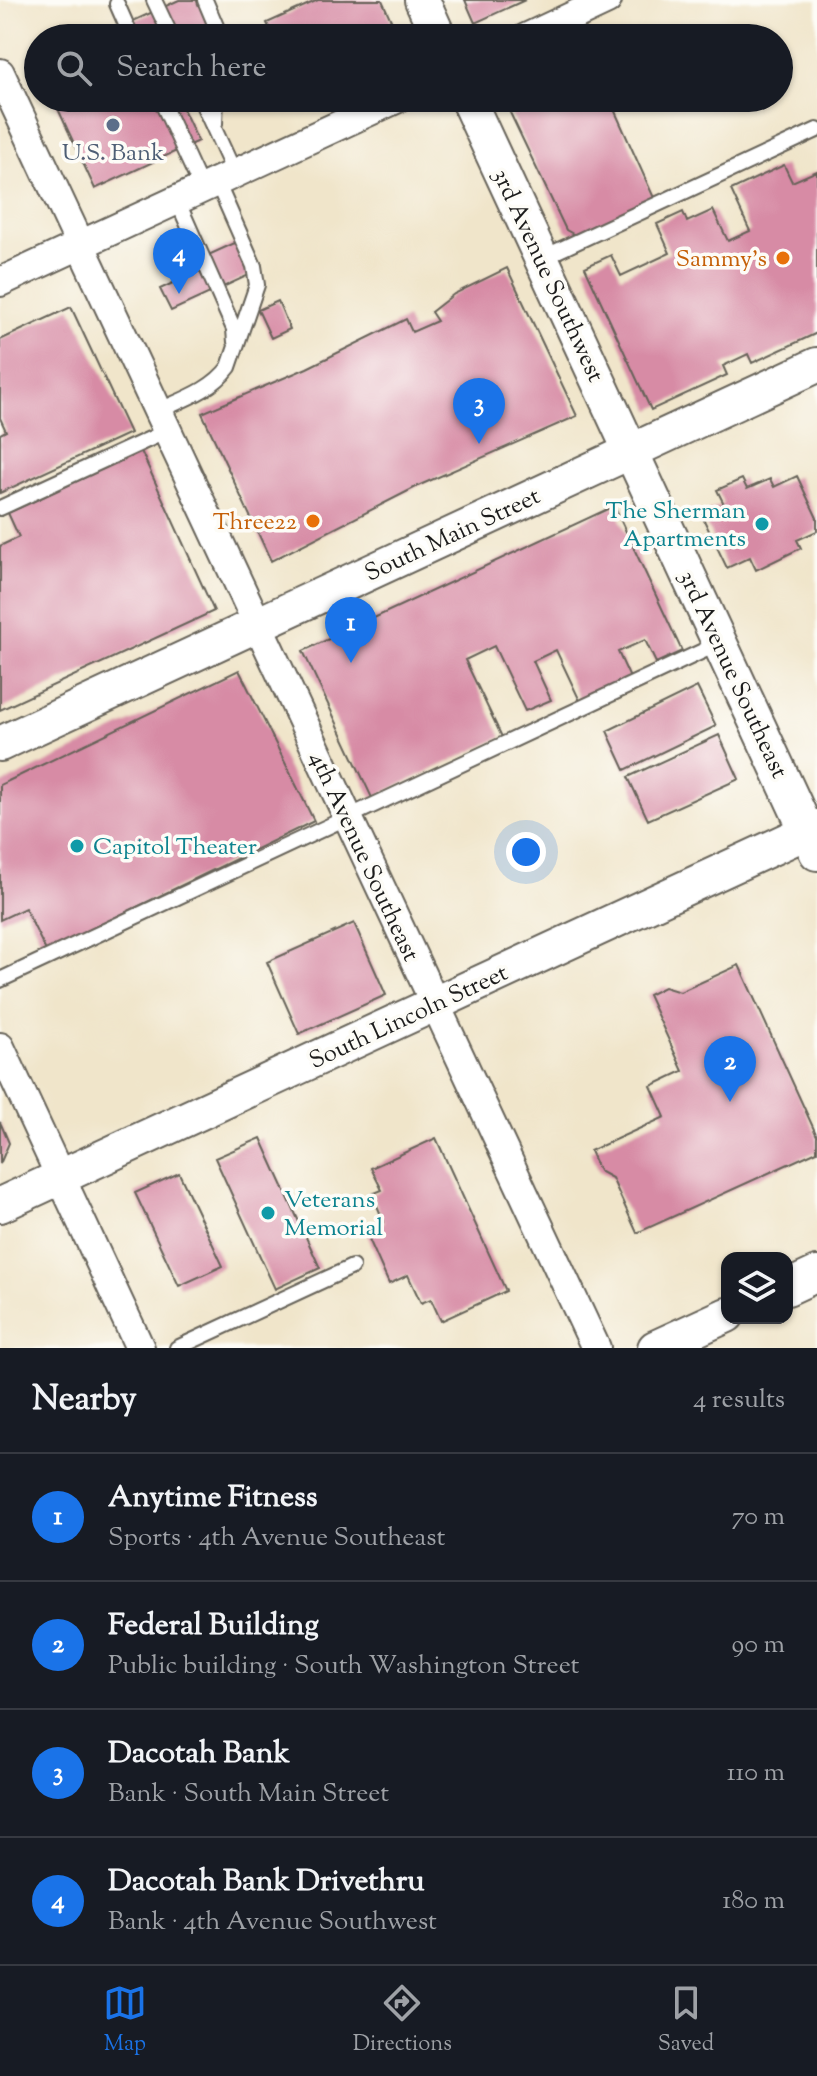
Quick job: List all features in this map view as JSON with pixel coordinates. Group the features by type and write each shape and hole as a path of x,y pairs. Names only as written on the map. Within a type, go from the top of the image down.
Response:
{"street":[{"path":"422,0 433,24"},
{"path":"556,24 607,0"},
{"name":"4th Avenue Southeast","path":"0,73 596,1348"},
{"path":"0,282 368,112"},
{"name":"3rd Avenue Southwest","path":"473,112 631,451"},
{"name":"South Main Street","path":"0,744 817,365"},
{"name":"3rd Avenue Southeast","path":"631,451 814,837"},
{"name":"South Lincoln Street","path":"0,1205 435,1004 814,837"},
{"path":"0,1047 140,1348"},
{"path":"793,1285 817,1274"},
{"path":"655,1348 721,1318"}],"lane":[{"path":"154,0 165,24"},
{"path":"205,0 215,24"},
{"path":"117,4 126,24"},
{"path":"0,508 162,421 210,387 229,367 257,285 254,266 168,112"},
{"path":"206,112 216,133"},
{"path":"216,112 208,186 235,347"},
{"path":"541,258 817,130"},
{"path":"0,980 720,643"},
{"path":"177,1348 352,1267"}],"building":[{"path":"179,0 203,0 214,24 127,24"},
{"path":"318,0 382,0 393,24 267,24"},
{"path":"465,0 525,0 475,23"},
{"name":"U.S. Bank","path":"59,112 185,112 198,141 95,189"},
{"path":"510,112 615,112 654,198 575,235 566,230"},
{"path":"784,165 792,182 817,171 817,333 752,363 748,354 723,366 727,375 651,410 585,267 611,255 621,276 670,253 657,224 683,212 687,222 713,210 728,241 750,231 731,190"},
{"path":"237,242 260,270 171,311 160,289 186,277 182,267"},
{"path":"507,268 577,416 420,485 271,561 202,413 307,368 406,319 412,332 437,321 431,312 454,294"},
{"path":"278,301 290,329 271,338 258,310"},
{"path":"71,307 130,433 0,493 0,434 6,431 0,418 0,340"},
{"path":"141,451 214,611 0,710 0,546 19,537 8,513"},
{"name":"The Sherman Apartments","path":"797,476 817,518 817,531 797,540 801,548 756,570 750,557 727,568 701,514 724,504 717,490 742,479 747,489 770,479 774,487"},
{"path":"614,506 682,651 656,663 645,640 618,652 630,678 580,701 556,650 533,661 551,700 525,711 494,646 465,660 502,737 372,798 303,651"},
{"path":"239,670 314,821 46,951 25,908 0,920 0,785"},
{"path":"697,687 716,726 625,770 607,731"},
{"path":"719,735 739,779 648,820 628,777"},
{"path":"354,923 386,995 299,1034 267,962"},
{"path":"739,965 817,1136 817,1151 637,1233 612,1178 599,1171 590,1151 665,1117 651,1086 683,1071 648,995 664,987 680,992"},
{"path":"0,1122 9,1143 0,1164"},
{"name":"Veterans Memorial","path":"261,1138 320,1268 275,1289 215,1158"},
{"path":"436,1138 506,1291 441,1321 431,1299 421,1303 408,1275 389,1284 365,1230 384,1222 372,1194 382,1190 371,1168"},
{"path":"179,1173 223,1266 179,1286 135,1193"}],"place":[{"name":"U.S. Bank","path":"113,125"},
{"name":"Sammy's","path":"783,258"},
{"name":"Dacotah Bank Drivethru","path":"179,294"},
{"name":"Dacotah Bank","path":"479,444"},
{"name":"Three22","path":"313,521"},
{"name":"The Sherman Apartments","path":"762,524"},
{"name":"Anytime Fitness","path":"351,663"},
{"name":"Capitol Theater","path":"77,846"},
{"name":"Federal Building","path":"730,1102"},
{"name":"Veterans Memorial","path":"268,1213"}]}
